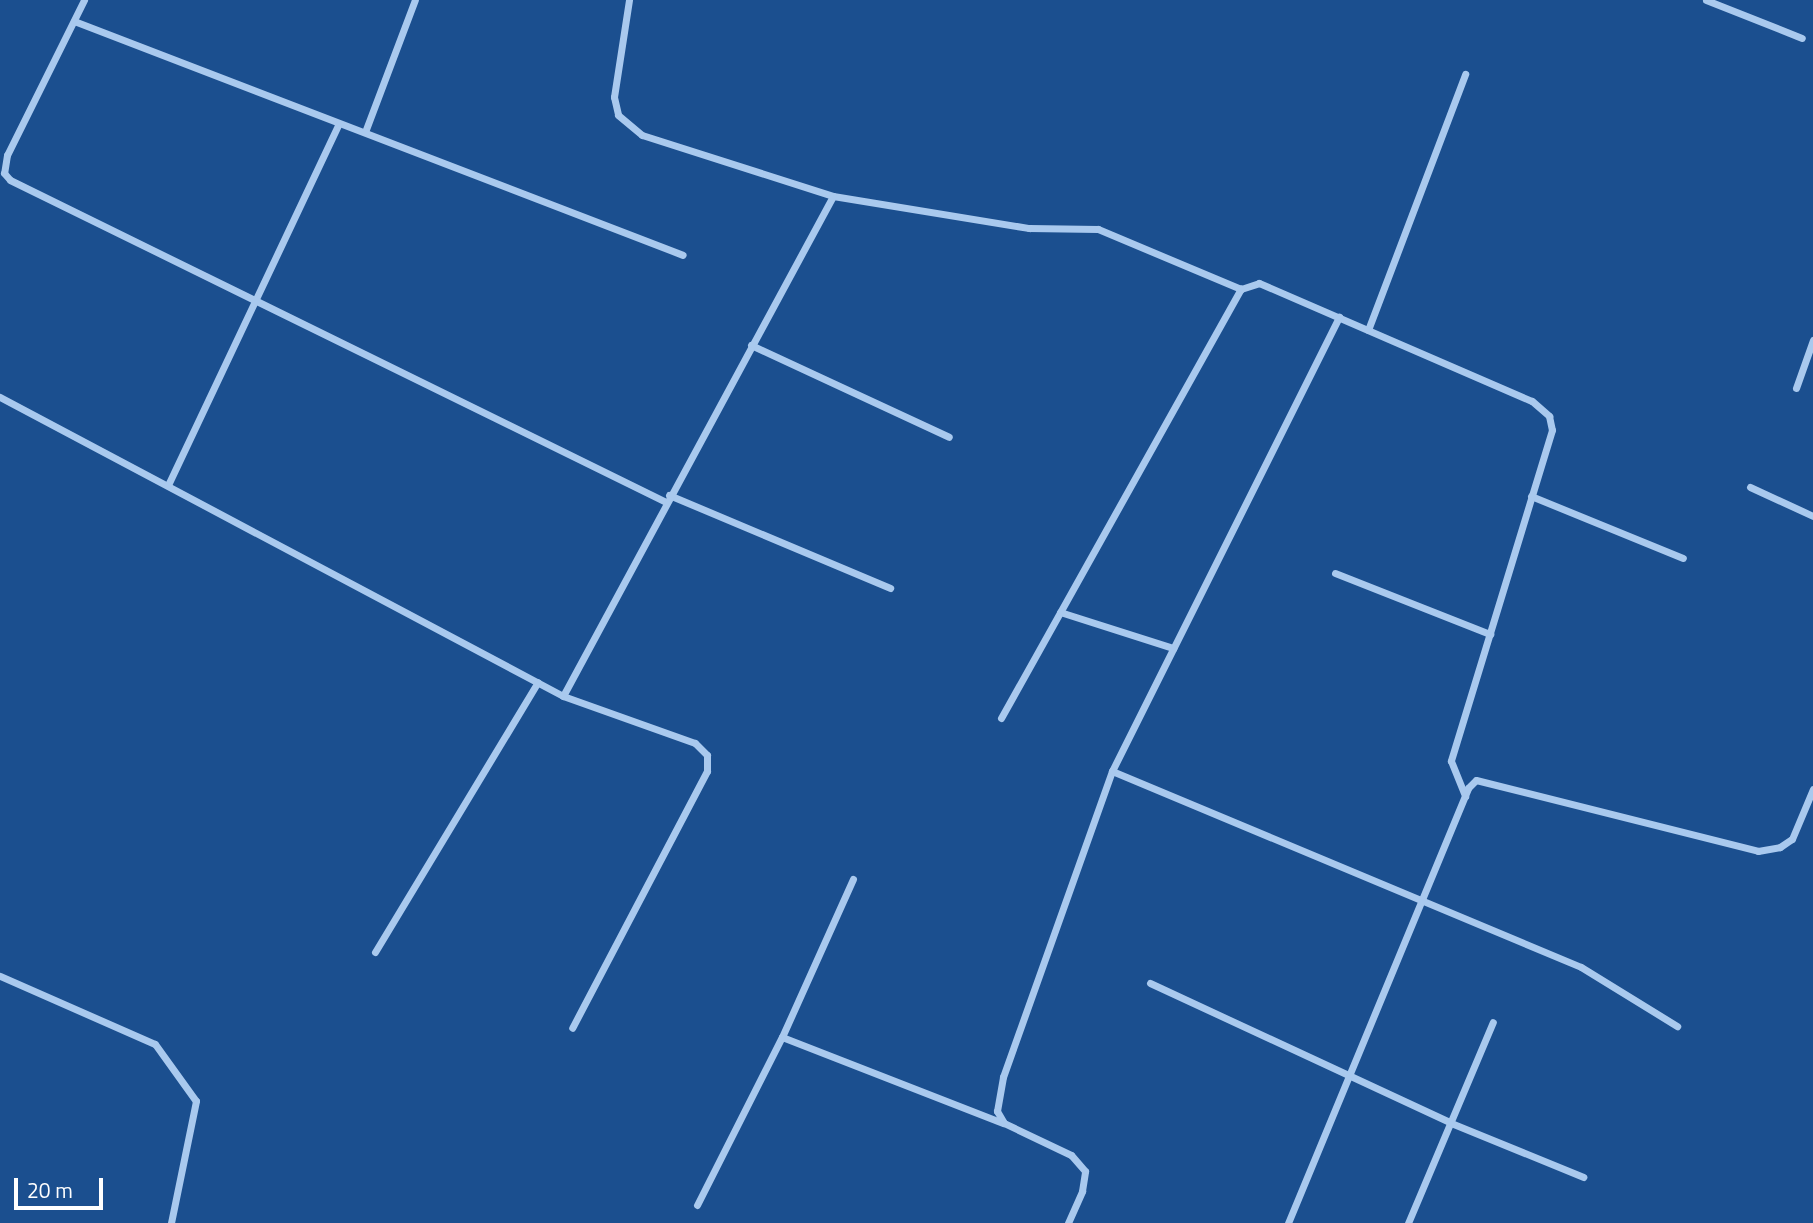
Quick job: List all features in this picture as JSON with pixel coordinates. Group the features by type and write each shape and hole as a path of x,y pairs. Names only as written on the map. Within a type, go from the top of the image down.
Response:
{"street":[{"path":"84,0 7,155 4,173 10,180 667,499 890,588"},
{"path":"365,132 415,0"},
{"path":"629,0 614,97 627,126 642,135 833,196 1017,226 1098,229 1241,289 1259,283 1542,407 1552,430 1451,761 1465,796"},
{"path":"1706,0 1802,38"},
{"path":"74,21 683,255"},
{"path":"1368,330 1465,74"},
{"path":"168,485 339,123"},
{"path":"563,696 833,196"},
{"path":"1001,718 1241,289"},
{"path":"1004,1124 997,1111 1003,1077 1112,771 1339,317"},
{"path":"1796,388 1813,340"},
{"path":"751,345 949,437"},
{"path":"0,397 563,696 695,743 707,755 707,771 572,1028"},
{"path":"1750,486 1813,516"},
{"path":"1531,496 1683,558"},
{"path":"1335,573 1490,634"},
{"path":"1060,612 1174,648"},
{"path":"374,952 538,682"},
{"path":"1112,771 1581,967 1677,1026"},
{"path":"1288,1223 1465,796 1476,780 1486,779 1759,850 1780,847 1792,839 1813,789"},
{"path":"697,1205 782,1037 853,879"},
{"path":"0,976 155,1044 196,1101 171,1223"},
{"path":"1150,983 1349,1077 1583,1177"},
{"path":"1408,1223 1493,1022"},
{"path":"782,1037 1004,1124 1079,1162 1085,1171 1082,1191 1068,1223"}]}
